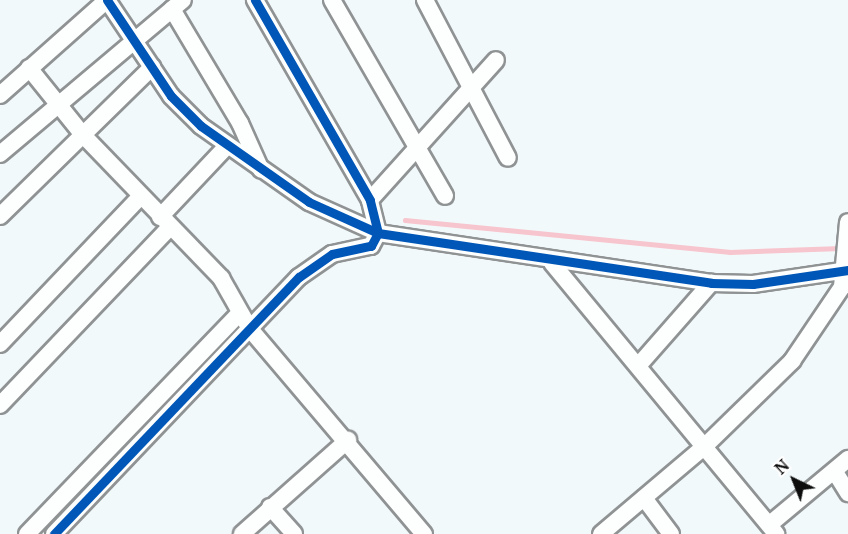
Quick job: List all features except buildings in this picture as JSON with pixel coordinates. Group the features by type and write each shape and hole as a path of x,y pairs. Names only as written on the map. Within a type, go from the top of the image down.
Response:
{"street":[{"path":"0,95 107,0 171,96 227,146 309,202 378,233 552,263 711,283 753,284 846,268"},
{"path":"54,534 250,329 316,264 371,246 378,233 370,200 255,0"},
{"path":"332,0 445,196"},
{"path":"425,0 508,158"},
{"path":"0,154 133,38 178,4 240,123 261,170"},
{"path":"370,200 495,60"},
{"path":"0,216 152,67"},
{"path":"28,69 83,135 221,278 250,329 348,440 424,534"},
{"path":"0,405 165,222 227,146"},
{"path":"0,344 141,196"},
{"path":"601,534 705,446 792,362 833,305 846,268 847,229"},
{"path":"552,263 773,529 848,459"},
{"path":"638,366 711,283"},
{"path":"27,534 240,313"},
{"path":"242,534 348,440"},
{"path":"835,472 848,493"},
{"path":"644,498 671,534"},
{"path":"270,507 294,534"}],"waterway":[{"path":"405,220 730,252 841,248"}],"cycle path":[{"path":"107,0 171,96 201,126 309,202 378,233 711,283 753,284 848,270"},
{"path":"54,534 299,277 332,254 371,246 378,233 370,200 255,0"}]}
